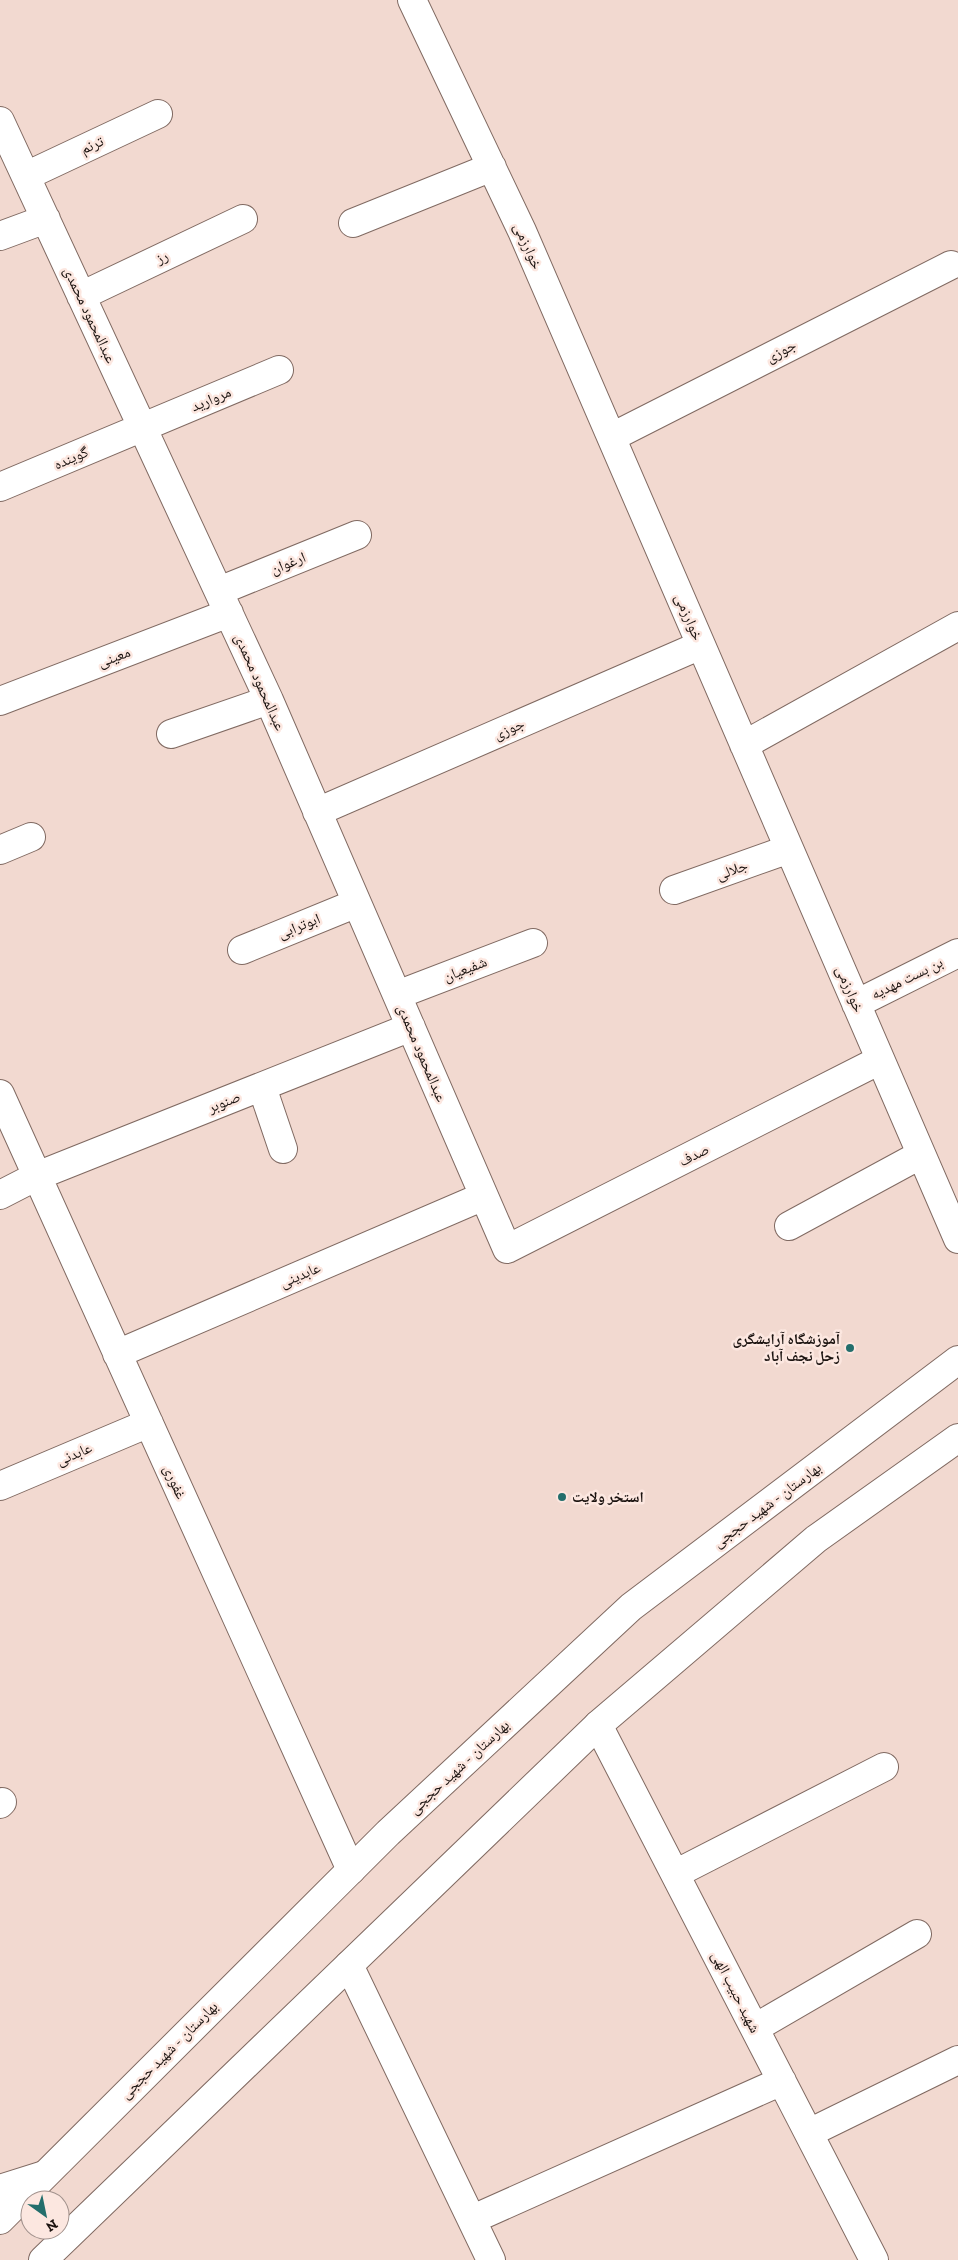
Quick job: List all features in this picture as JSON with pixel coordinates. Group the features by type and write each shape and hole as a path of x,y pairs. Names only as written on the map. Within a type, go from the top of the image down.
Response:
{"street":[{"name":"خوارزمی","path":"412,0 522,231 920,1155 958,1239"},
{"name":"ترنم","path":"26,176 158,114"},
{"name":"عبدالمحمود محمدی","path":"0,121 269,700 507,1250"},
{"path":"353,223 492,167"},
{"name":"رز","path":"81,296 243,219"},
{"path":"0,236 46,220"},
{"name":"جوزی","path":"612,437 951,265"},
{"name":"مروارید","path":"142,428 279,370"},
{"name":"گوینده","path":"0,487 142,428"},
{"name":"ارغوان","path":"224,602 357,535"},
{"name":"معینی","path":"0,700 224,602"},
{"path":"744,745 958,626"},
{"name":"جوزی","path":"317,812 701,645"},
{"path":"171,734 269,700"},
{"path":"0,850 31,837"},
{"name":"جلالی","path":"674,890 789,849"},
{"name":"ابوترابی","path":"242,950 357,903"},
{"name":"شفیعیان","path":"397,995 533,943"},
{"name":"بن بست مهدیه","path":"856,1004 958,952"},
{"name":"صنوبر","path":"0,1195 37,1176 411,1027"},
{"name":"صدف","path":"507,1250 880,1060"},
{"path":"262,1087 283,1149"},
{"name":"غفوری","path":"0,1094 351,1870"},
{"path":"788,1226 920,1155"},
{"name":"عابدینی","path":"117,1354 484,1196"},
{"name":"بهارستان - شهید حججی","path":"0,2220 388,1833 631,1607 958,1360"},
{"name":"عابدنی","path":"0,1486 149,1423"},
{"path":"43,2260 598,1725 816,1539 958,1438"},
{"name":"شهید حبیب الهی","path":"598,1725 874,2260"},
{"path":"675,1874 884,1767"},
{"path":"755,2028 917,1934"},
{"path":"349,1965 491,2260"},
{"path":"809,2133 958,2060"},
{"path":"472,2219 782,2081"},
{"path":"0,2189 44,2175"}],"place":[{"name":"آموزشگاه آرایشگری زحل نجف آباد","path":"850,1348"},
{"name":"استخر ولایت","path":"562,1497"}]}
